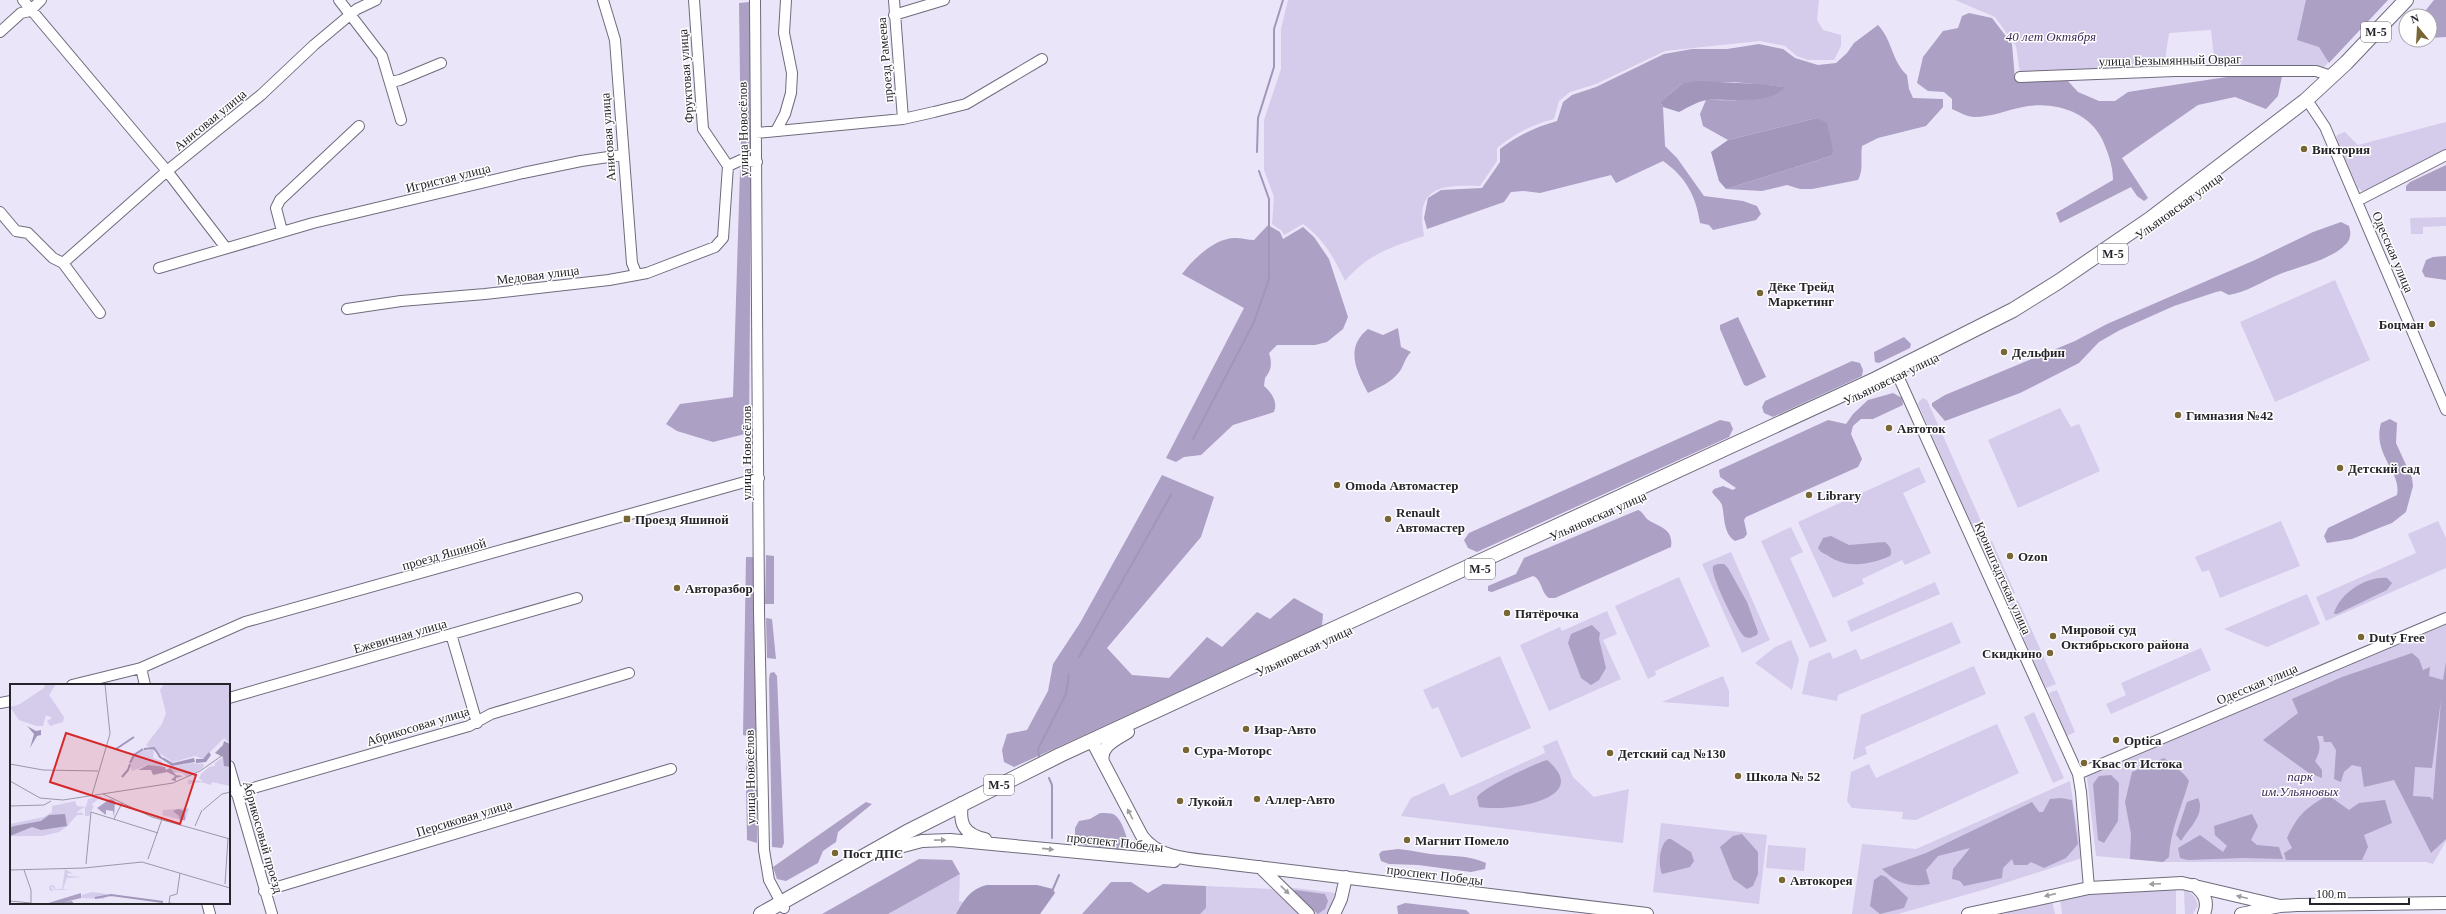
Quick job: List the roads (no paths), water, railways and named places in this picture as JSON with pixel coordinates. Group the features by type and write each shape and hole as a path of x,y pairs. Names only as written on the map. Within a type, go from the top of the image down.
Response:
{"highway":[{"name":"М-5","path":"2344,68 2406,0"},
{"name":"М-5","path":"2344,68 2417,0"},
{"name":"Ульяновская улица","path":"2309,103 2322,79 2344,68"},
{"name":"Ульяновская улица","path":"803,894 873,850 1093,744 1992,329 2062,288 2160,220 2309,103 2344,68"},
{"name":"Ульяновская улица","path":"1093,744 1128,732 1896,373"},
{"name":"Ульяновская улица","path":"803,894 888,850 961,807"},
{"name":"М-5","path":"761,914 780,908 803,894"}],"main road":[{"path":"1103,762 1104,749 1128,732"},
{"name":"проспект Победы","path":"1093,744 1138,829 1150,846 1162,853 1219,862 1647,914"},
{"name":"проспект Победы","path":"961,807 962,825 970,834 1009,844"},
{"path":"1130,858 1142,852 1142,843 1138,829"},
{"name":"проспект Победы","path":"888,850 911,843 936,840 1009,844 1130,858 1219,862"},
{"path":"1260,867 1308,914"},
{"path":"1334,914 1341,899 1346,877"},
{"path":"1968,914 1997,910 2089,888 2182,883 2280,906"},
{"path":"2194,885 2202,891 2206,903 2204,914"},
{"path":"2241,914 2280,906 2446,903"}],"street":[{"path":"23,0 30,11 59,42 167,172 226,248"},
{"path":"0,32 21,13 30,11 42,0"},
{"path":"339,0 352,16 353,20 378,48 391,82 401,120"},
{"name":"Анисовая улица","path":"63,263 167,172 261,95 314,45 352,16 357,10 376,0"},
{"name":"Анисовая улица","path":"603,0 615,40 622,155 632,263 636,273"},
{"name":"Фруктовая улица","path":"694,0 703,129 728,166"},
{"name":"улица Новосёлов","path":"755,0 764,850 767,875 780,908"},
{"path":"776,131 785,114 791,93 792,73 784,33 786,0"},
{"name":"проезд Рамеева","path":"894,0 903,119"},
{"path":"894,15 944,0"},
{"path":"756,133 903,119 966,104 1042,59"},
{"path":"391,82 441,63"},
{"name":"улица Безымянный Овраг","path":"2020,77 2175,71 2322,79"},
{"name":"Одесская улица","path":"2309,103 2325,127 2446,410"},
{"path":"282,231 276,208 280,200 359,126"},
{"name":"Игристая улица","path":"159,268 282,231 524,173 581,161 622,155"},
{"path":"2357,201 2446,155"},
{"path":"728,166 741,160 757,162"},
{"name":"Медовая улица","path":"347,309 400,301 485,294 609,280 636,273 646,273 716,247 723,238 728,166"},
{"path":"0,212 16,231 28,233 53,258 63,263 100,313"},
{"name":"Кронштадтская улица","path":"1896,373 2078,774 2081,792 2089,888"},
{"name":"проезд Яшиной","path":"76,684 141,668 245,622 759,478"},
{"name":"Ежевичная улица","path":"230,698 577,598"},
{"name":"Одесская улица","path":"2078,774 2446,618"},
{"path":"451,634 476,723"},
{"path":"141,668 145,684"},
{"name":"Абрикосовая улица","path":"236,793 476,723 491,714 629,673"},
{"path":"0,703 10,701"},
{"name":"Персиковая улица","path":"264,891 671,769"},
{"name":"Абрикосовый проезд","path":"230,770 264,891 272,914"},
{"path":"208,904 210,914"}],"waterway":[{"path":"1257,152 1258,118 1274,67 1274,29 1283,0"},
{"path":"1193,439 1254,322 1269,279 1269,199 1259,171"},
{"path":"1079,657 1171,495"},
{"path":"1039,756 1038,749 1066,694 1069,674"},
{"path":"1049,778 1052,785 1052,838"},
{"path":"1053,889 1059,875"}],"place":[{"name":"Виктория","path":"2304,149"},
{"name":"Дёке Трейд Маркетинг","path":"1760,293"},
{"name":"Боцман","path":"2432,324"},
{"name":"Дельфин","path":"2004,352"},
{"name":"Гимназия №42","path":"2178,415"},
{"name":"Автоток","path":"1889,428"},
{"name":"Детский сад","path":"2340,468"},
{"name":"Omoda Автомастер","path":"1337,485"},
{"name":"Library","path":"1809,495"},
{"name":"Проезд Яшиной","path":"627,519"},
{"name":"Renault Автомастер","path":"1388,519"},
{"name":"Ozon","path":"2010,556"},
{"name":"Авторазбор","path":"677,588"},
{"name":"Пятёрочка","path":"1507,613"},
{"name":"Мировой суд Октябрьского района","path":"2053,636"},
{"name":"Duty Free","path":"2361,637"},
{"name":"Скидкино","path":"2050,653"},
{"name":"Изар-Авто","path":"1246,729"},
{"name":"Optica","path":"2116,740"},
{"name":"Сура-Моторс","path":"1186,750"},
{"name":"Детский сад №130","path":"1610,753"},
{"name":"Квас от Истока","path":"2084,763"},
{"name":"Школа № 52","path":"1738,776"},
{"name":"Аллер-Авто","path":"1257,799"},
{"name":"Лукойл","path":"1180,801"},
{"name":"Магнит Помело","path":"1407,840"},
{"name":"Пост ДПС","path":"835,853"},
{"name":"Автокорея","path":"1782,880"}],"park label":[{"name":"40 лет Октября","path":"2051,36"},
{"name":"парк им.Ульяновых","path":"2300,784"}]}
